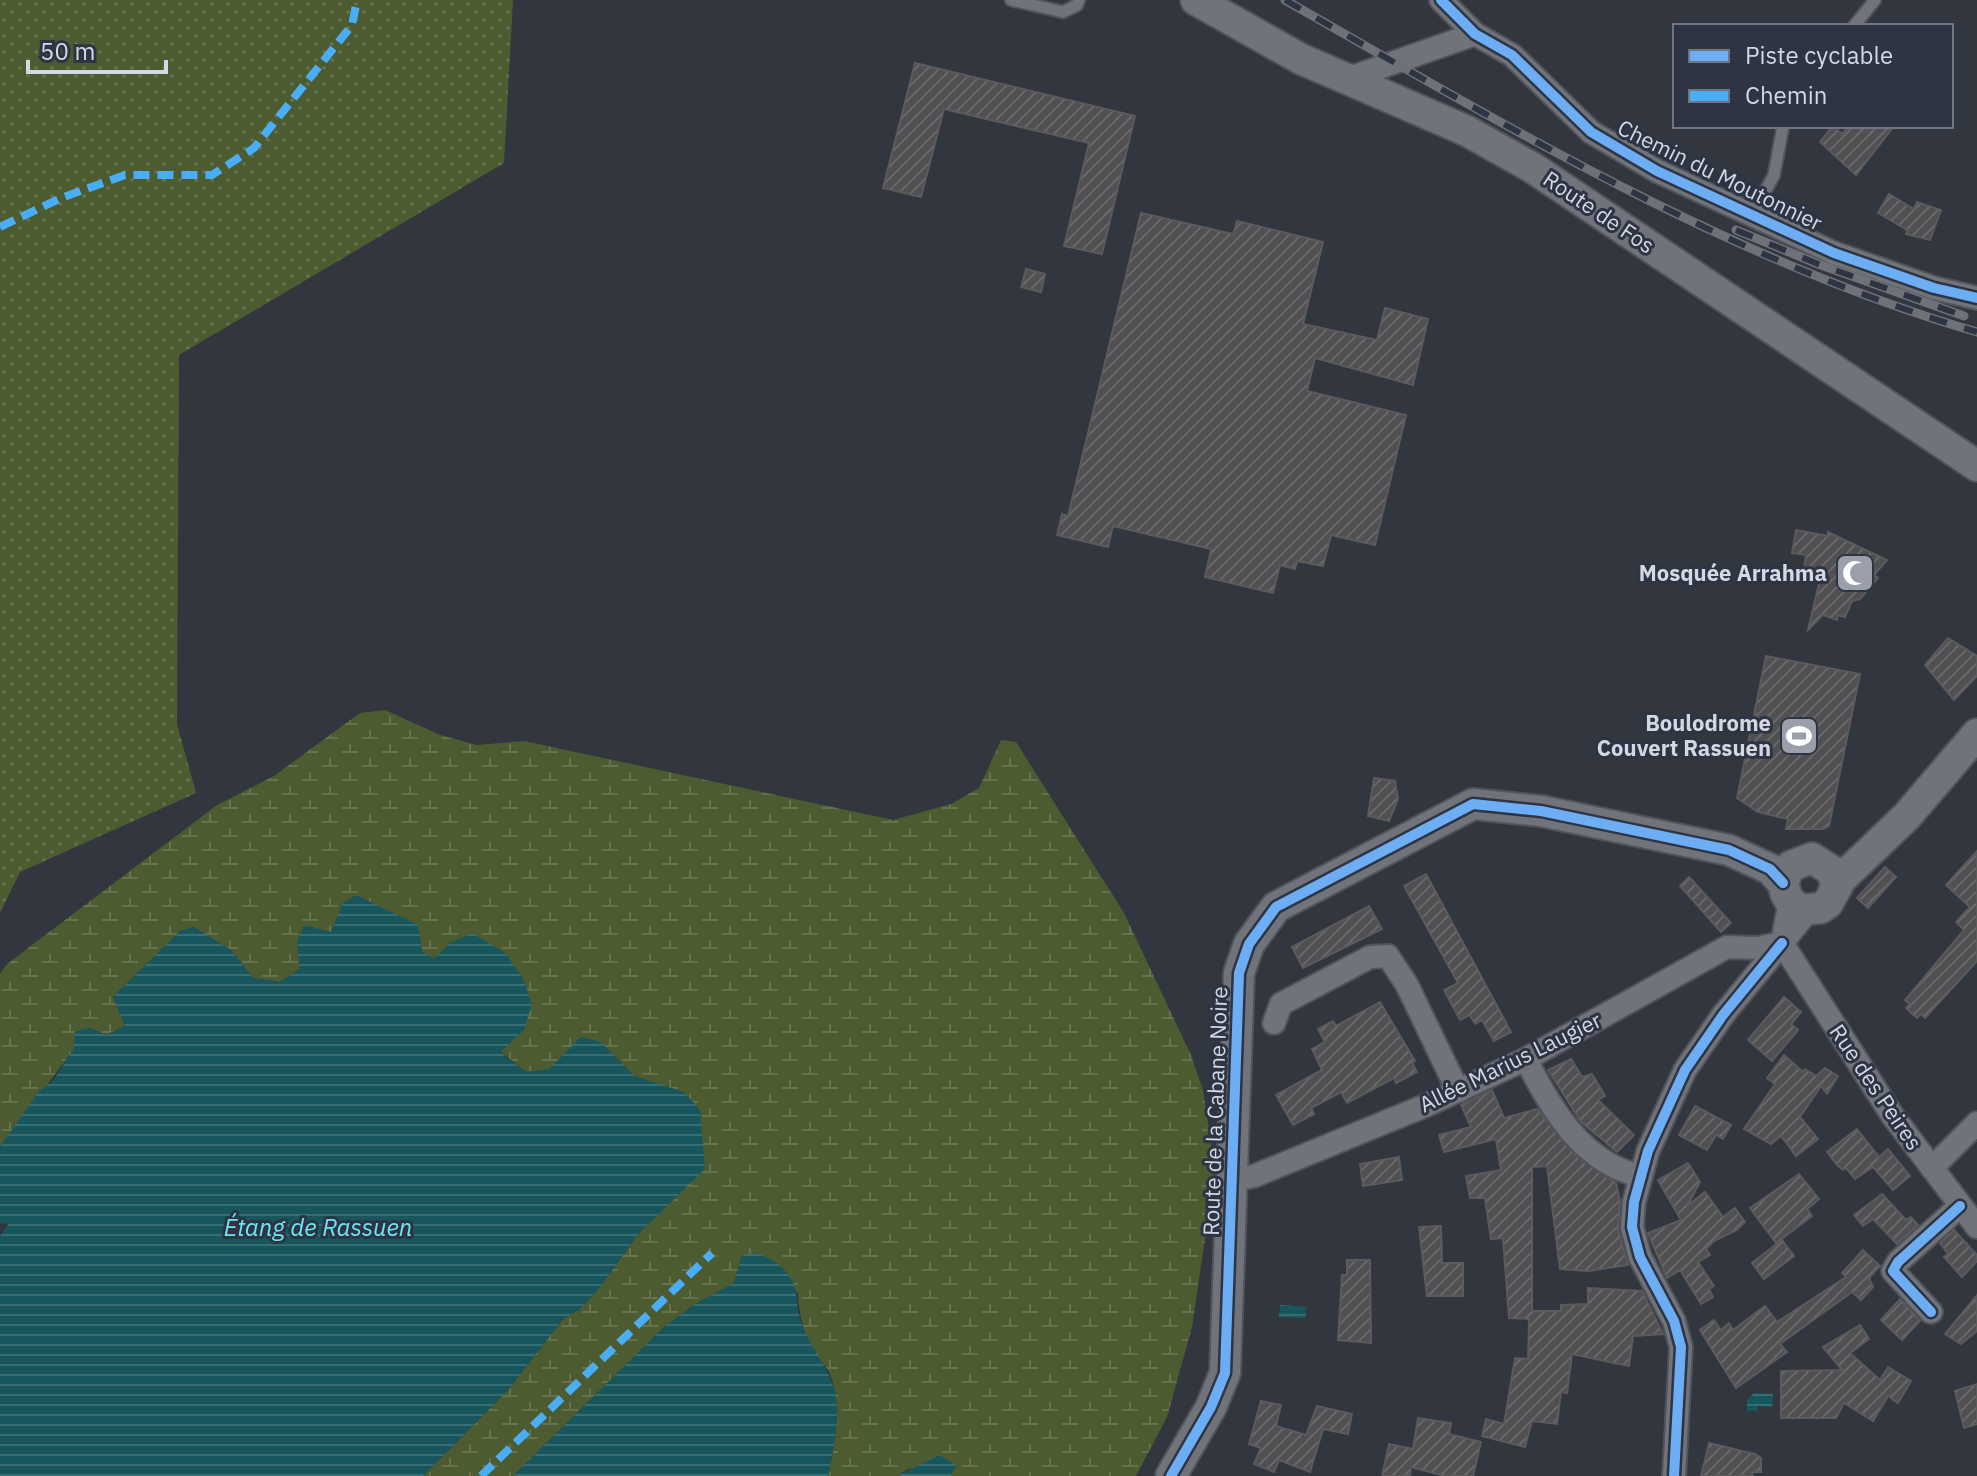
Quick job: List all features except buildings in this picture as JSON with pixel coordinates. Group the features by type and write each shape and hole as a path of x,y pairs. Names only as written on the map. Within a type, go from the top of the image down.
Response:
{"street":[{"name":"Route de Fos","path":"1196,0 1344,80 1467,131 1533,168 1977,466"},
{"name":"Chemin du Moutonnier","path":"1441,0 1475,34 1512,55 1591,132 1657,171 1834,253 1934,288 1977,298"},
{"path":"1344,80 1475,34"},
{"name":"Route de la Cabane Noire","path":"1171,1476 1211,1407 1225,1373 1239,973 1249,944 1276,907 1473,804 1541,811 1729,850 1755,849 1806,884 1873,852 1977,734"},
{"path":"1674,1476 1681,1347 1674,1321 1640,1257 1632,1227 1641,1176 1648,1151 1685,1070 1723,1015 1782,943 1806,884"},
{"name":"Allée Marius Laugier","path":"1233,1180 1254,1176 1458,1091 1526,1059 1727,947 1758,948 1782,943"},
{"name":"Rue des Peires","path":"1782,943 1892,1115 1977,1227"},
{"path":"1274,1023 1281,1004 1370,957 1388,956 1407,985 1458,1091"},
{"path":"1526,1059 1576,1139 1616,1168 1641,1176"},
{"path":"1932,1168 1977,1123"},
{"path":"1931,1312 1893,1271 1898,1262 1960,1206"}],"lane":[{"path":"1011,0 1063,12 1077,5 1079,0"},
{"path":"1856,24 1875,0"},
{"path":"1752,217 1774,175 1783,128"}],"green space":[{"path":"0,0 513,0 504,163 179,355 177,724 196,793 20,872 0,913"},
{"path":"385,710 440,735 477,745 524,741 893,820 951,804 979,788 1001,740 1016,742 1124,913 1191,1055 1203,1090 1215,1171 1192,1327 1167,1417 1136,1476 951,1476 955,1465 908,1469 897,1476 828,1476 837,1410 829,1372 807,1338 798,1293 742,1255 734,1283 692,1306 664,1327 513,1476 423,1476 508,1390 563,1319 580,1309 600,1287 638,1234 704,1169 700,1110 658,1084 634,1076 618,1061 567,1053 549,1070 526,1072 500,1051 524,1030 450,943 434,959 422,952 417,925 356,895 343,903 331,932 318,930 297,942 300,969 280,982 253,978 232,951 194,927 180,931 113,997 125,1026 106,1035 90,1028 0,1147 0,974 7,964 217,805 274,776 360,713"}],"water":[{"name":"Étang de Rassuen","path":"356,895 418,925 422,952 434,959 450,943 472,933 505,953 523,978 532,1004 524,1030 500,1052 526,1072 549,1069 581,1037 601,1042 634,1076 684,1092 700,1110 705,1169 638,1234 600,1287 580,1309 563,1319 508,1390 423,1476 0,1476 0,1236 9,1223 0,1224 0,1147 39,1091 53,1081 74,1048 75,1031 90,1028 106,1035 125,1026 113,997 180,931 194,927 232,951 253,978 280,982 300,969 297,942 304,925 331,932 343,903"},
{"path":"757,1253 784,1269 791,1278 802,1325 833,1386 837,1417 828,1476 513,1476 664,1327 692,1306 734,1283 742,1255"},
{"path":"1280,1305 1307,1307 1305,1318 1279,1317"},
{"path":"1754,1393 1773,1394 1772,1407 1758,1406 1757,1411 1747,1411 1747,1400"},
{"path":"939,1455 956,1465 951,1476 897,1476"}],"railway":[{"path":"1285,0 1537,142 1708,229 1796,268 1977,332"},
{"path":"1736,230 1818,264 1964,316"}],"marked path":[{"path":"0,227 61,198 125,175 212,175 254,148 352,25 357,0"},
{"path":"481,1476 712,1253"}],"cycle path":[{"path":"1441,0 1475,34 1512,55 1591,132 1657,171 1834,253 1934,288 1977,298"},
{"path":"1171,1476 1211,1407 1225,1373 1239,973 1249,944 1276,907 1473,804 1541,811 1729,850 1770,869 1783,883"},
{"path":"1674,1476 1681,1347 1674,1321 1640,1257 1632,1227 1634,1202 1648,1151 1685,1070 1723,1015 1782,943"},
{"path":"1931,1312 1893,1271 1898,1262 1960,1206"}],"place":[{"name":"Mosquée Arrahma","path":"1855,573"},
{"name":"Boulodrome Couvert Rassuen","path":"1799,736"}]}
